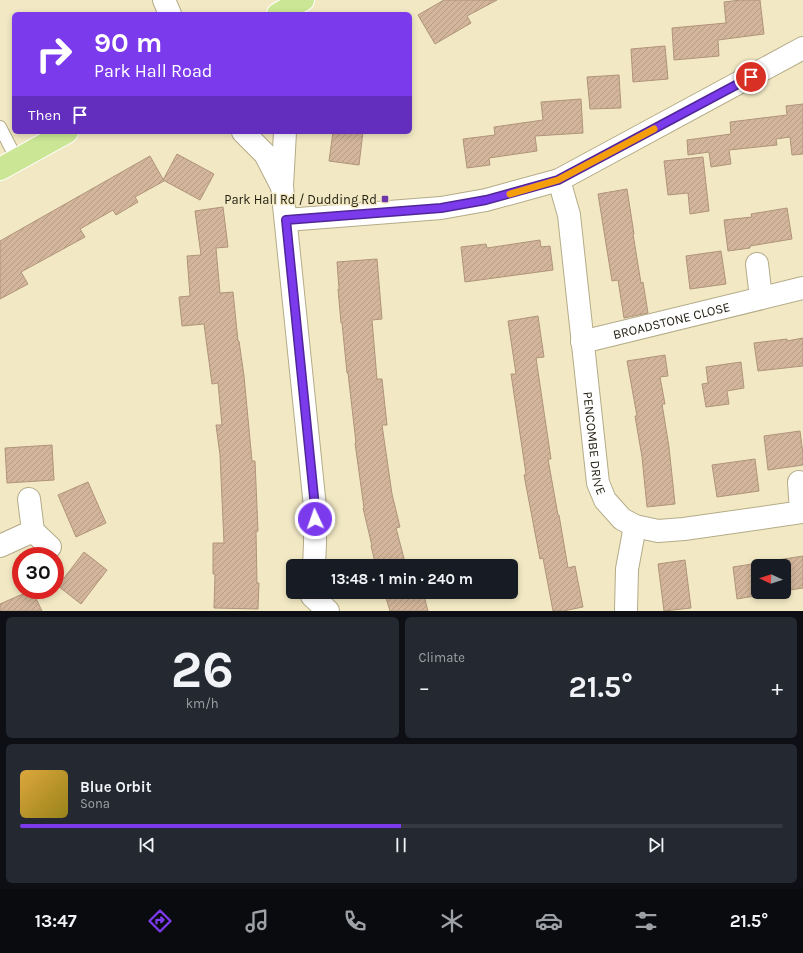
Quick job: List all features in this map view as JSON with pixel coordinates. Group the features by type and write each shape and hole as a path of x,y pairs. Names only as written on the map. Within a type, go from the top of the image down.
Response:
{"main road":[{"path":"282,12 303,0"},
{"path":"8,165 63,134"}],"street":[{"path":"164,0 169,12"},
{"path":"302,12 303,0"},
{"path":"286,220 441,208 486,200 558,180 803,48"},
{"path":"245,134 265,154 282,186"},
{"path":"285,134 282,186 315,507 314,559"},
{"name":"PENCOMBE DRIVE","path":"558,180 569,215 598,483 605,500 622,519 635,526 658,531 684,529 802,512 798,482"},
{"path":"757,264 761,298"},
{"name":"BROADSTONE CLOSE","path":"582,342 803,288"},
{"path":"29,499 33,531 49,547"},
{"path":"626,610 627,568 635,526"},
{"path":"0,546 33,531"},
{"path":"311,600 328,611"}],"lane":[{"path":"0,127 8,165"}],"building":[{"path":"444,0 497,0 467,16 471,23 435,44 418,15"},
{"path":"760,0 764,34 718,40 719,56 674,60 672,28 726,23 724,2"},
{"path":"665,46 668,79 633,82 631,49"},
{"path":"619,75 621,108 590,109 587,77"},
{"path":"581,99 583,133 535,136 537,151 489,158 490,165 467,168 463,139 495,135 494,127 543,120 541,102"},
{"path":"803,104 803,154 792,155 790,137 776,139 777,145 729,150 731,164 711,167 709,152 688,155 687,140 731,134 730,122 787,115 786,106"},
{"path":"333,134 363,134 359,165 329,161"},
{"path":"177,154 214,174 200,200 163,180"},
{"path":"150,156 164,181 135,197 138,202 116,215 113,210 80,229 85,237 21,272 28,284 0,299 0,241"},
{"path":"703,157 709,211 690,214 688,193 668,195 664,161"},
{"path":"627,189 641,283 643,282 648,313 624,318 618,280 612,281 598,194"},
{"path":"223,207 228,247 216,248 220,293 233,292 238,341 244,376 252,461 255,461 258,531 256,532 257,583 259,583 258,609 214,608 215,574 213,574 213,543 224,543 220,455 216,425 222,425 218,383 212,384 204,324 182,326 179,297 190,296 187,256 201,255 195,211"},
{"path":"787,208 792,239 728,251 724,220 752,217 751,214"},
{"path":"540,240 541,247 550,246 553,270 465,282 461,247 486,244 487,248"},
{"path":"721,251 726,284 690,289 686,256"},
{"path":"377,259 382,319 372,320 377,379 382,379 387,425 382,425 392,494 400,527 396,528 404,559 374,559 371,546 363,508 355,443 341,323 337,262"},
{"path":"538,316 544,357 536,358 551,459 548,459 568,568 575,566 583,607 563,611 553,611 543,558 540,559 524,475 526,474 511,374 516,374 508,321"},
{"path":"803,338 803,366 758,371 754,343 787,339 787,341"},
{"path":"665,355 668,376 660,377 665,404 662,404 669,447 675,504 647,507 642,457 635,416 637,416 627,361"},
{"path":"741,362 744,388 727,391 729,404 706,407 702,384 708,383 706,367"},
{"path":"800,431 803,465 768,470 764,436"},
{"path":"52,445 54,480 7,483 5,448"},
{"path":"755,459 759,491 717,497 712,465"},
{"path":"88,482 106,523 76,537 58,495"},
{"path":"84,552 107,570 81,604 64,591 64,578"},
{"path":"803,556 803,588 791,590 791,559 784,559"},
{"path":"685,560 691,608 664,611 658,564"},
{"path":"751,564 751,597 737,599 733,567"},
{"path":"12,599 36,599 42,611 0,611 0,604"},
{"path":"386,599 425,599 428,611 390,611"}],"slow traffic":[{"path":"510,194 558,180 654,129"}],"place":[{"name":"Park Hall Rd / Dudding Rd","path":"385,199"}],"route":[{"path":"315,519 286,220 441,208 486,200 558,180 751,77"}]}
